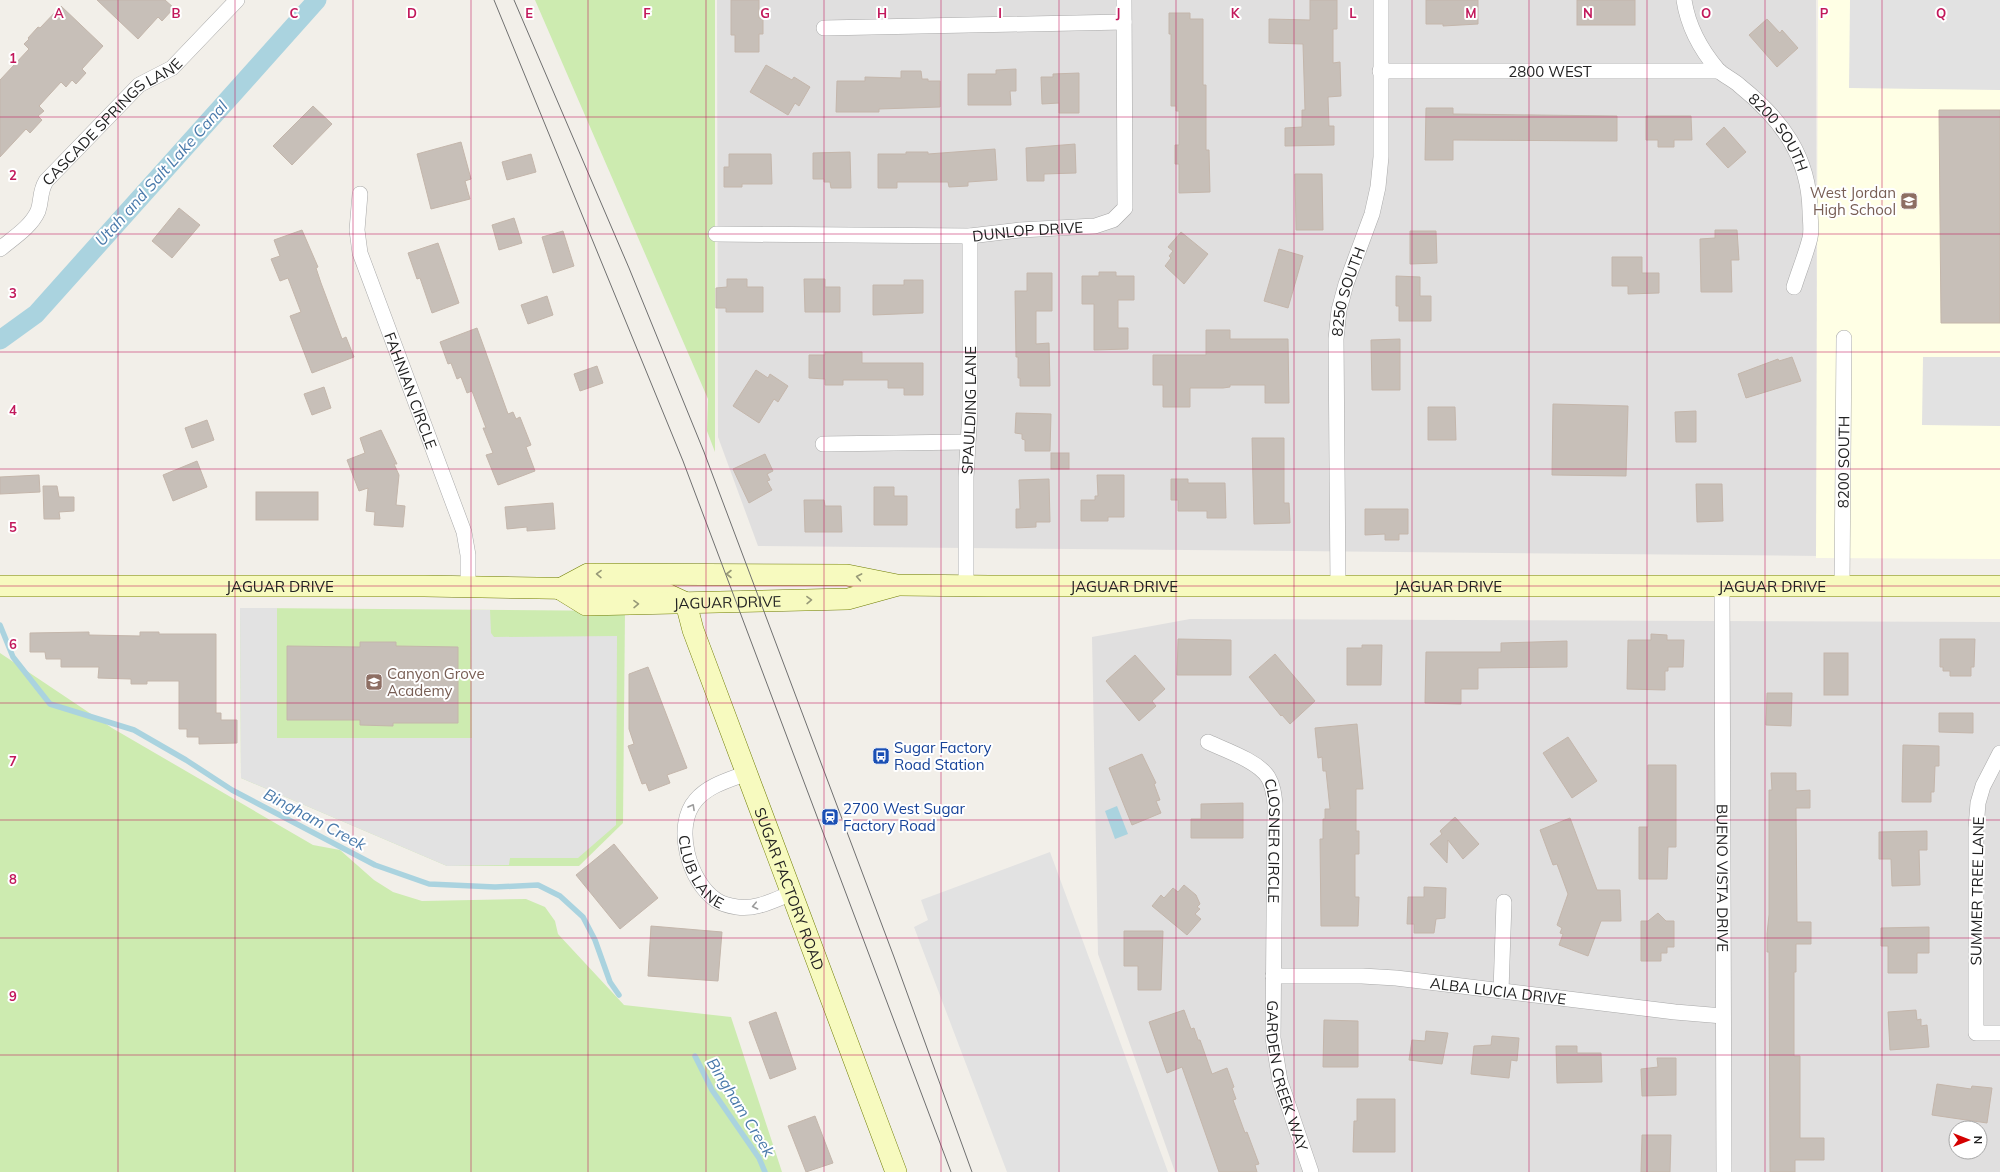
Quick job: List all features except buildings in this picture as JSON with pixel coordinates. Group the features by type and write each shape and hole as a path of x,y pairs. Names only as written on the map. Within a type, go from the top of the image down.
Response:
{"main road":[{"name":"JAGUAR DRIVE","path":"0,586 468,587 560,589 588,574 847,575 897,585 1338,587 1722,585 2000,586"},
{"name":"JAGUAR DRIVE","path":"686,603 848,599 897,585"},
{"path":"560,589 658,590 686,603"},
{"name":"SUGAR FACTORY ROAD","path":"686,603 693,630 896,1172"}],"street":[{"name":"CASCADE SPRINGS LANE","path":"0,250 32,222 39,210 40,190 46,181 140,85 172,68 237,0"},
{"name":"DUNLOP DRIVE","path":"716,234 970,236 1020,230 1095,226 1113,220 1125,208 1124,0"},
{"name":"8250 SOUTH","path":"1338,587 1336,339 1339,310 1346,284 1372,214 1378,187 1381,157 1381,0"},
{"name":"8200 SOUTH","path":"1684,0 1686,11 1697,40 1719,71 1740,85 1776,118 1793,143 1803,167 1810,198 1810,236 1794,287"},
{"path":"824,28 1124,22"},
{"name":"2800 WEST","path":"1380,71 1719,71"},
{"name":"FAHNIAN CIRCLE","path":"360,194 357,230 360,253 464,532 468,555 468,587"},
{"name":"SPAULDING LANE","path":"966,585 966,476 970,411 970,236"},
{"name":"8200 SOUTH","path":"1842,586 1844,338"},
{"path":"824,444 968,442"},
{"name":"BUENO VISTA DRIVE","path":"1722,585 1724,1172"},
{"name":"CLOSNER CIRCLE","path":"1208,742 1259,768 1268,776 1273,790 1275,812 1273,976"},
{"name":"SUMMER TREE LANE","path":"2000,753 1983,786 1978,803 1976,828 1976,1033 2000,1033"},
{"name":"CLUB LANE","path":"747,773 708,790 695,801 690,808 685,825 687,851 691,864 706,890 716,900 726,904 746,908 756,906 792,892"},
{"path":"1501,991 1504,902"},
{"name":"ALBA LUCIA DRIVE","path":"1273,976 1362,976 1396,978 1723,1016"},
{"name":"GARDEN CREEK WAY","path":"1273,976 1273,1038 1276,1062 1280,1081 1311,1172"}],"shaded area":[{"path":"717,0 1816,0 1817,402 1821,556 758,546 718,437"},
{"name":"West Jordan High School","path":"1818,0 2000,0 2000,559 1816,558"},
{"path":"1850,0 2000,0 2000,90 1849,88"},
{"path":"1923,357 2000,357 2000,426 1922,425"},
{"path":"240,608 277,608 277,738 472,738 471,610 490,610 491,633 494,637 617,636 616,825 578,858 510,858 509,865 447,866 241,778"},
{"path":"1190,619 2000,622 2000,1172 1175,1172 1098,954 1092,637"},
{"path":"1050,852 1168,1172 1007,1172 914,927 928,920 921,900"}],"green space":[{"path":"535,0 715,0 715,452 707,431 708,399"},
{"path":"240,608 625,611 623,823 579,866 447,866 241,778"},
{"path":"0,653 112,728 313,845 340,850 374,880 393,892 422,901 526,899 545,907 555,921 558,934 624,1005 731,1017 782,1172 0,1172"}],"water":[{"path":"1117,806 1128,834 1115,839 1105,811"}],"waterway":[{"name":"Utah and Salt Lake Canal","path":"0,340 36,314 317,0"},
{"name":"Bingham Creek","path":"0,625 13,657 50,704 134,730 186,760 232,790 375,865 429,884 495,887 538,885 560,896 583,917 595,940 610,982 619,995"},
{"name":"Bingham Creek","path":"695,1056 712,1090 759,1158 765,1172"}],"tram line":[{"path":"494,0 683,461 951,1172"},
{"path":"514,0 629,268 704,452 894,957 972,1172"}],"place":[{"name":"West Jordan High School","path":"1909,201"},
{"name":"Canyon Grove Academy","path":"374,682"},
{"name":"Sugar Factory Road Station","path":"881,756"},
{"name":"2700 West Sugar Factory Road","path":"830,817"}]}
